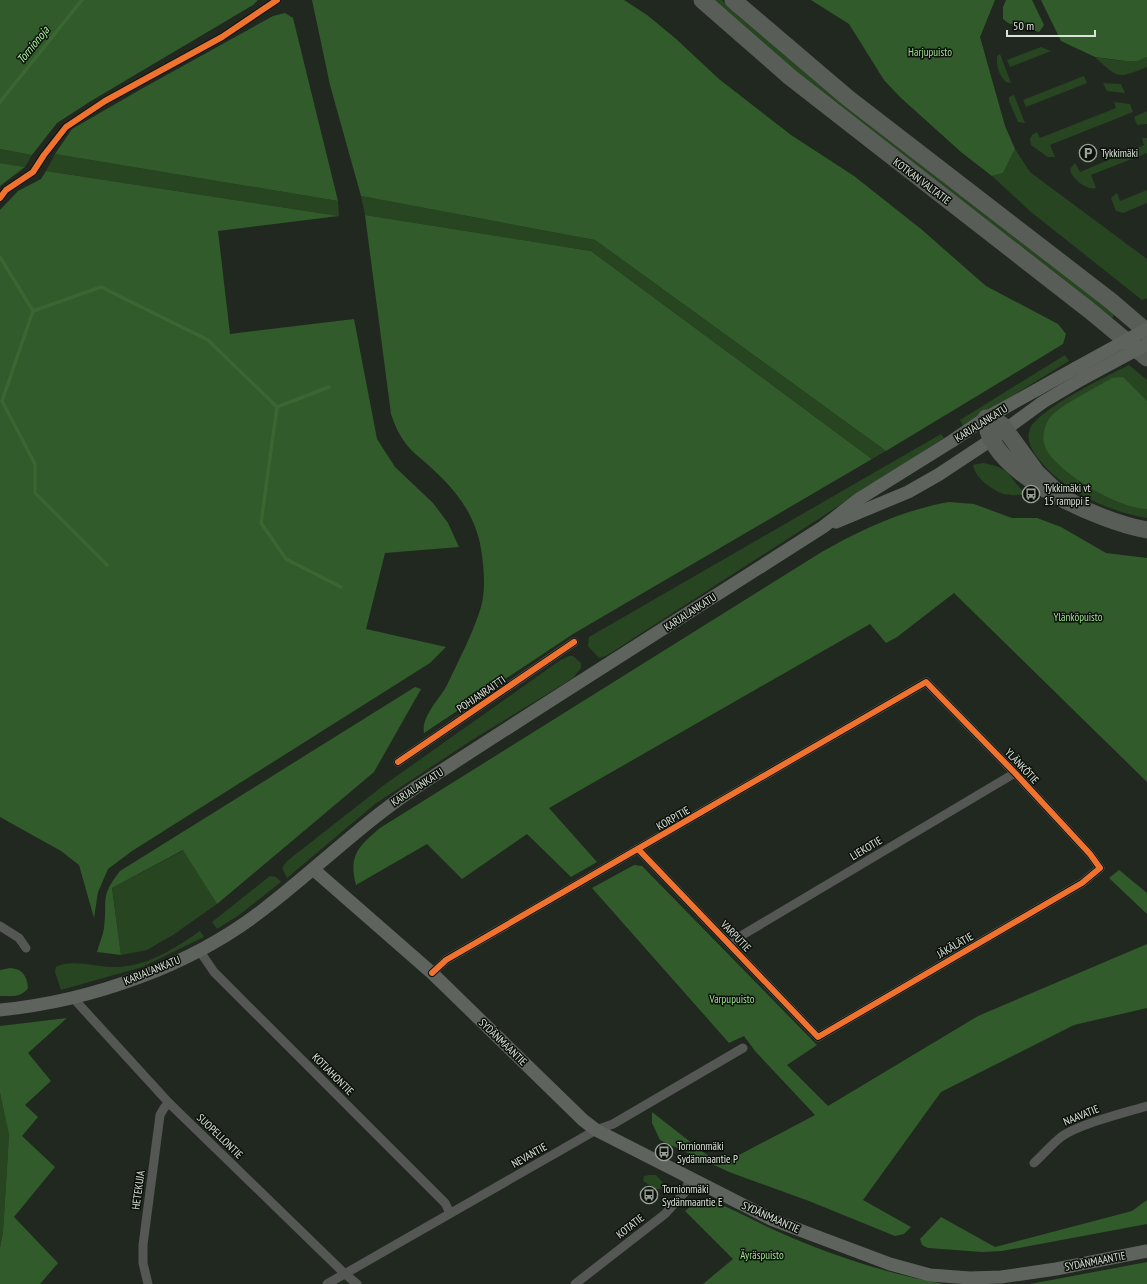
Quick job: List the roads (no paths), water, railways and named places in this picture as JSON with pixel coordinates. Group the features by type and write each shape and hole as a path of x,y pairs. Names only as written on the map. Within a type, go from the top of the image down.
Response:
{"highway":[{"path":"692,0 715,13"},
{"name":"KOTKAN VALTATIE","path":"702,0 715,13 790,77 1089,310 1147,358"},
{"name":"KOTKAN VALTATIE","path":"733,0 848,98 1111,301 1147,331"},
{"path":"1081,508 1058,493 1041,478 997,421 986,418 987,432 991,440 1000,453 1022,473 1052,493 1081,508 1107,520 1147,530"}],"main road":[{"name":"KARJALANKATU","path":"0,1010 74,998 120,984 199,950 230,932 262,911 378,813 396,801 823,527 859,499 986,418 1076,368 1147,331"},
{"name":"KARJALANKATU","path":"823,527 908,492 938,475 991,440 1043,402 1147,344"},
{"name":"SYDÄNMAANTIE","path":"313,869 432,973 583,1120 596,1130 620,1141 689,1179 773,1220 890,1264 930,1275 970,1278 1001,1277 1056,1269 1147,1251"}],"street":[{"name":"POHJANRAITTI","path":"398,762 574,642"},
{"name":"YLÄNKÖTIE","path":"926,682 1015,773 1100,868"},
{"name":"KORPITIE","path":"432,973 446,960 926,682"},
{"name":"LIEKOTIE","path":"729,944 1015,773"},
{"name":"VARPUTIE","path":"638,850 818,1037"},
{"name":"JÄKÄLÄTIE","path":"818,1037 1082,883 1100,868"},
{"path":"0,926 19,938 26,948"},
{"name":"KOTIAHONTIE","path":"199,950 214,972 444,1203 450,1213"},
{"name":"SUOPELLONTIE","path":"74,998 169,1103 344,1274 357,1284"},
{"name":"NEVANTIE","path":"327,1284 596,1130 613,1124 743,1048"},
{"name":"HETEKUJA","path":"148,1284 143,1263 143,1245 160,1115 169,1103"},
{"name":"NAAVATIE","path":"1034,1163 1061,1137 1070,1132 1105,1118 1147,1106"},
{"name":"KOTATIE","path":"575,1284 666,1214 685,1192 689,1179"}],"waterway":[{"name":"Tornionoja","path":"0,102 82,0"},
{"path":"0,257 33,311 2,401 35,464 35,493 107,565"},
{"path":"33,311 101,287 208,340 277,407 261,523 286,559 341,587"},
{"path":"277,407 329,387"}],"place":[{"name":"Tykkimäki","path":"1088,153"},
{"name":"Tykkimäki vt 15 ramppi E","path":"1031,494"},
{"name":"Tornionmäki Sydänmaantie P","path":"664,1152"},
{"name":"Tornionmäki Sydänmaantie E","path":"649,1195"}],"park label":[{"name":"Harjupuisto","path":"930,52"},
{"name":"Ylänköpuisto","path":"1078,617"},
{"name":"Varpupuisto","path":"732,999"},
{"name":"Äyräspuisto","path":"762,1255"}]}
